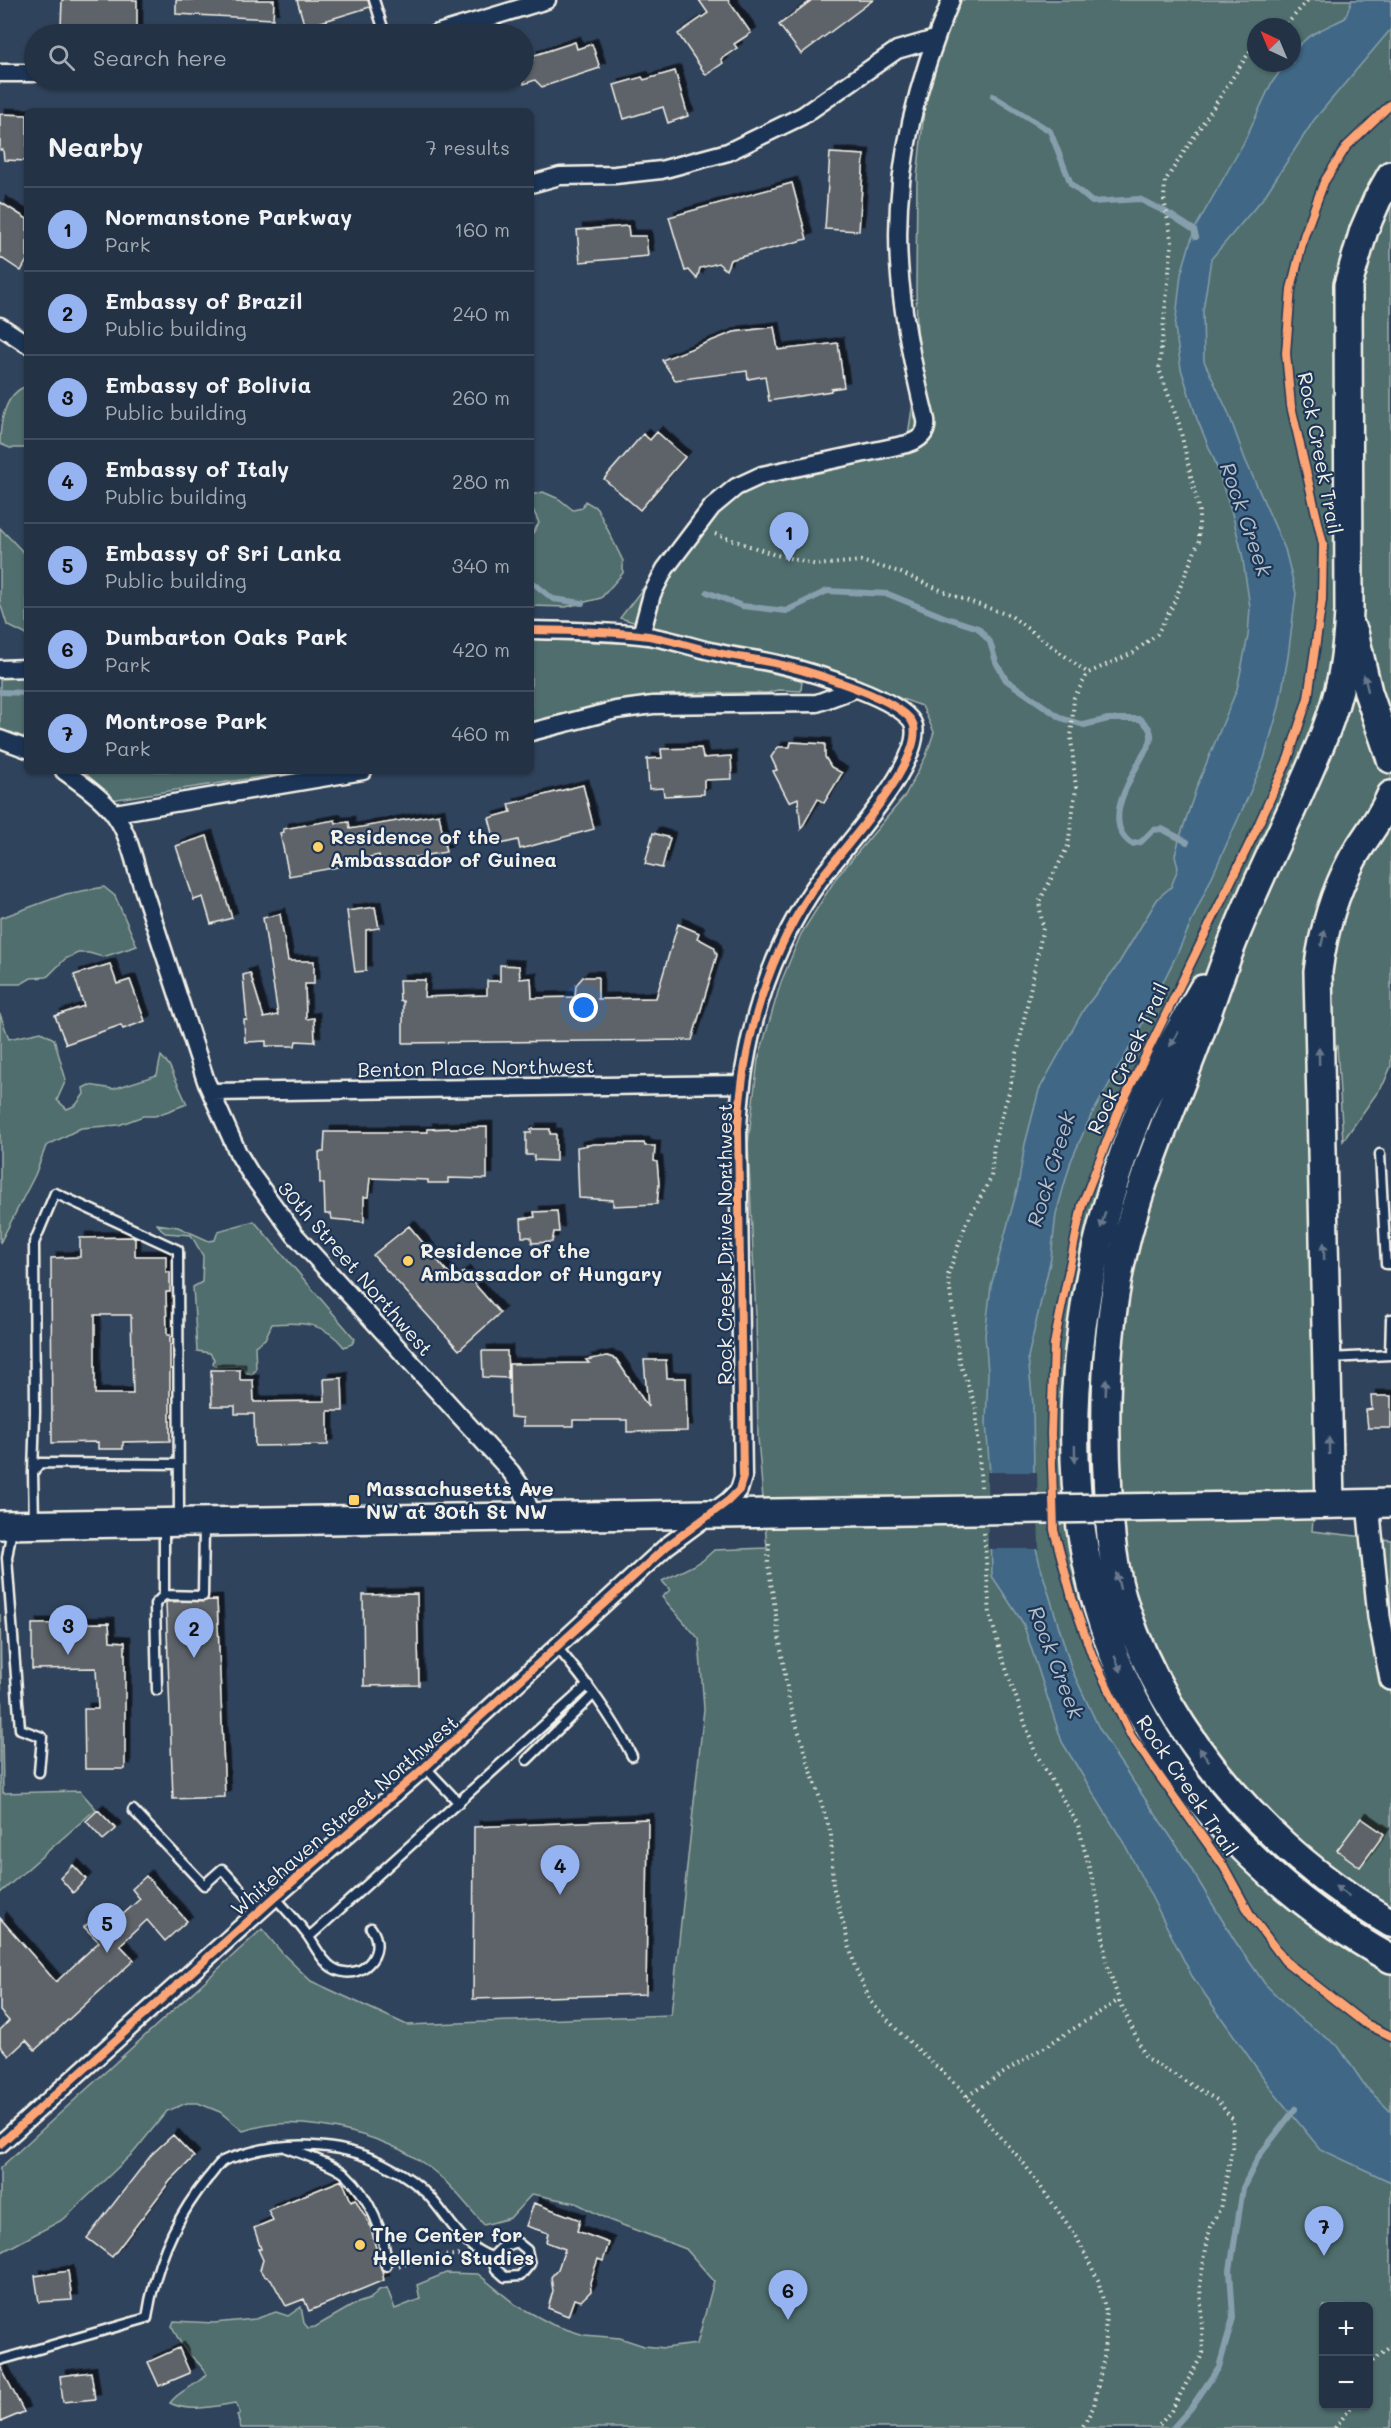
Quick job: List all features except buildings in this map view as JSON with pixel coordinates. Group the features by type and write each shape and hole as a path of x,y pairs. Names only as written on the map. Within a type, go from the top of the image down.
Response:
{"main road":[{"path":"1391,175 1364,230 1348,285 1349,610 1347,646 1341,679 1320,745 1236,934 1146,1172 1134,1210 1116,1285 1107,1366 1105,1417 1110,1528 1116,1573 1128,1616 1152,1673 1191,1738 1242,1803 1302,1860 1364,1907 1391,1923"},
{"path":"1349,610 1368,692 1391,759"},
{"path":"1330,1504 1318,996 1320,950 1342,879 1391,795"},
{"path":"1236,934 1172,1041 1127,1143 1100,1229 1083,1316 1075,1404 1075,1462 1086,1563 1108,1639 1121,1672 1158,1742 1180,1775 1226,1830 1283,1885 1339,1928 1391,1959"},
{"path":"16,1525 1380,1503"}],"street":[{"path":"468,24 548,0"},
{"path":"641,635 652,594 665,568 712,507 736,487 762,475 907,444 919,439 925,432 926,420 913,365 903,305 899,235 902,180 910,126 926,63 951,0"},
{"path":"534,183 560,176 615,175 661,170 728,152 802,116 897,50 935,39"},
{"path":"0,73 24,73"},
{"path":"0,326 24,342"},
{"name":"Rock Creek Drive Northwest","path":"534,630 641,635 746,659 779,664 824,676 896,705 910,717 914,732 909,755 891,788 820,880 780,946 755,1015 741,1084 738,1128 743,1477 739,1490 712,1513"},
{"path":"0,667 24,668"},
{"path":"534,731 625,709 653,705 817,703 855,689"},
{"path":"0,739 24,748"},
{"name":"30th Street Northwest","path":"68,774 94,792 115,813 128,836 136,870 211,1092 238,1153 295,1235 511,1472 520,1485 533,1517"},
{"path":"115,813 345,774"},
{"name":"Benton Place Northwest","path":"211,1092 741,1084"},
{"path":"1380,1503 1379,1617 1391,1680"},
{"name":"Whitehaven Street Northwest","path":"0,2144 274,1897 425,1767 667,1546 712,1513"}],"lane":[{"path":"374,0 382,24"},
{"path":"1380,1154 1386,1263 1391,1264"},
{"path":"39,1772 42,1737 20,1729 7,1558 33,1472 34,1243 55,1193 178,1250 179,1464 182,1523 203,1596 164,1595"},
{"path":"1327,1358 1389,1355 1391,1319"},
{"path":"33,1472 40,1462 179,1464"},
{"path":"157,1690 155,1604 164,1595 182,1523"},
{"path":"557,1647 616,1724 632,1756"},
{"path":"309,1937 588,1685"},
{"path":"527,1760 594,1694"},
{"path":"425,1767 459,1803"},
{"path":"133,1810 204,1885 222,1869 260,1910"},
{"path":"274,1897 309,1937 326,1962 333,1968 346,1973 360,1971 371,1962 377,1941 371,1928"},
{"path":"0,2360 147,2318 155,2274 173,2230 195,2194 222,2161 261,2149 308,2145 356,2153 391,2168 427,2194 477,2253 492,2257"},
{"path":"284,2147 345,2174 367,2202 380,2228 386,2253 386,2266"},
{"path":"517,2242 527,2250 530,2264 520,2276 505,2277 496,2269 492,2257 501,2248 517,2242"}],"path":[{"path":"1292,18 1308,0"},
{"path":"981,1498 976,1407 959,1360 948,1275 966,1224 991,1178 994,1143 1009,1092 1043,928 1039,902 1068,846 1076,788 1071,738 1074,698 1088,674 1133,653 1156,634 1172,607 1199,541 1199,511 1179,424 1159,369 1172,243 1164,199 1164,181 1247,56"},
{"path":"710,532 773,554 817,564 861,561 899,573 1011,616 1088,674"},
{"path":"984,1532 987,1589 993,1625 1035,1752 1077,1825 1099,1905 1106,1961 1119,2000 1146,2058 1217,2100 1233,2120 1232,2150 1220,2209 1210,2227 1200,2283 1203,2353 1171,2411 1157,2428"},
{"path":"769,1543 768,1563 789,1701 831,1834 834,1886 855,1966 871,2002 900,2033 967,2096 1022,2161 1076,2236 1098,2280 1106,2312 1104,2357 1094,2406 1082,2428"},
{"path":"967,2096 1119,2000"},
{"path":"386,2266 396,2267 433,2256 477,2253"},
{"path":"1373,2361 1391,2346"},
{"path":"1335,2428 1349,2410"}],"green space":[{"path":"951,0 1391,0 1391,1066 1384,1083 1343,1141 1337,1045 1322,1077 1318,1465 1312,1531 1391,1540 1391,2428 241,2428 237,2415 240,2413 236,2403 185,2408 170,2403 178,2394 198,2382 206,2374 180,2343 172,2326 174,2321 214,2323 255,2319 276,2312 288,2316 301,2307 304,2323 308,2328 315,2327 355,2304 370,2299 379,2290 387,2288 395,2309 420,2299 417,2285 446,2273 478,2274 516,2305 553,2325 584,2335 620,2338 644,2346 665,2348 697,2344 714,2281 686,2249 609,2220 576,2203 532,2194 510,2218 484,2225 432,2169 390,2145 352,2132 293,2124 271,2124 243,2131 220,2112 198,2103 187,2103 167,2111 134,2152 64,2219 0,2253 0,2168 262,1929 283,1954 311,1981 407,2025 671,2015 704,1709 699,1639 662,1597 670,1590 662,1581 702,1561 714,1550 767,1548 758,1438 756,1317 748,1144 758,1060 781,982 801,934 836,878 904,797 926,756 934,732 922,706 894,696 833,693 787,656 699,641 620,618 707,505 728,487 854,454 908,435 918,370 917,178 926,92"},
{"path":"24,388 24,448 10,448 0,444 2,419 8,402"},
{"path":"543,492 559,499 573,510 582,508 585,501 597,508 623,561 623,573 601,598 566,607 534,606 534,531 539,523 534,512 534,494"},
{"path":"0,528 24,553 24,634 7,625 0,603"},
{"path":"534,639 638,644 734,660 758,670 802,680 801,691 646,696 534,724"},
{"path":"24,676 24,738 11,732 0,732 0,677"},
{"path":"87,774 280,774 111,800"},
{"path":"104,887 115,896 137,946 103,957 78,953 65,959 47,977 31,978 21,984 0,984 0,918 66,894"},
{"path":"0,1014 9,1039 41,1032 54,1039 66,1080 57,1100 67,1109 76,1105 84,1094 83,1088 89,1085 113,1089 157,1075 161,1056 169,1065 187,1104 155,1116 143,1116 119,1125 81,1128 46,1146 35,1175 0,1243"},
{"path":"254,1221 355,1339 352,1344 344,1347 329,1333 312,1325 272,1324 265,1339 255,1346 256,1370 252,1374 246,1373 243,1366 217,1367 213,1364 214,1359 210,1353 197,1351 193,1287 202,1282 203,1256 191,1235 165,1233 157,1224 178,1227 209,1241 215,1240 218,1231"},
{"path":"0,1614 3,1793 80,1791 96,1809 0,1893"}],"water":[{"name":"Rock Creek","path":"1352,0 1391,0 1391,29 1314,120 1264,197 1211,259 1203,311 1204,361 1228,412 1245,459 1285,549 1296,593 1279,707 1264,759 1177,954 1134,1040 1090,1118 1071,1161 1056,1214 1051,1258 1028,1357 1033,1405 1035,1544 1072,1670 1099,1728 1116,1756 1179,1849 1235,1941 1265,1984 1297,2016 1338,2046 1366,2087 1391,2112 1391,2182 1320,2149 1275,2094 1192,1976 1125,1845 1062,1742 1023,1623 992,1576 990,1474 986,1423 988,1372 985,1335 991,1286 1018,1186 1025,1144 1039,1090 1084,1009 1117,966 1158,898 1171,887 1178,868 1175,855 1180,837 1197,786 1237,689 1248,636 1250,607 1242,554 1233,517 1181,369 1175,327 1181,274 1194,230 1243,144 1271,84 1280,72 1301,72 1301,44 1320,30 1345,18"}],"pier":[{"path":"987,1472 1037,1472 1039,1549 988,1549"}],"waterway":[{"path":"993,96 1050,131 1071,184 1092,202 1139,199 1166,212 1194,230 1196,237"},
{"path":"534,583 553,599 582,603"},
{"path":"707,592 742,606 786,611 827,591 888,594 978,628 990,642 996,662 1006,680 1061,718 1084,725 1108,719 1140,719 1146,725 1151,732 1151,740 1131,776 1121,801 1118,813 1119,825 1123,835 1132,844 1141,842 1153,830 1162,829 1187,842"},
{"path":"0,692 24,693"},
{"path":"1173,2428 1191,2408 1219,2367 1233,2318 1230,2270 1243,2188 1259,2156 1295,2109"}],"cycle path":[{"name":"Rock Creek Trail","path":"1391,104 1346,147 1324,182 1304,236 1291,289 1286,353 1291,406 1323,544 1322,600 1308,698 1288,759 1256,830 1119,1110 1082,1205 1054,1344 1051,1434 1054,1530 1072,1598 1092,1655 1131,1736 1224,1867 1251,1916 1285,1961 1364,2023 1391,2036"},
{"path":"0,2144 275,1897 425,1767 667,1546 728,1501 739,1490 743,1477 738,1128 752,1029 786,935 821,878 894,783 913,742 914,726 908,716 876,697 833,680 782,665 723,654 649,636 534,630"}],"place":[{"name":"Normanstone Parkway","path":"789,562"},
{"name":"Residence of the Ambassador of Guinea","path":"318,847"},
{"name":"Residence of the Ambassador of Hungary","path":"408,1261"},
{"name":"Massachusetts Ave NW at 30th St NW","path":"354,1500"},
{"name":"Embassy of Bolivia","path":"68,1655"},
{"name":"Embassy of Brazil","path":"194,1658"},
{"name":"Embassy of Italy","path":"560,1895"},
{"name":"Embassy of Sri Lanka","path":"107,1953"},
{"name":"The Center for Hellenic Studies","path":"360,2245"},
{"name":"Montrose Park","path":"1324,2256"},
{"name":"Dumbarton Oaks Park","path":"788,2320"}]}
